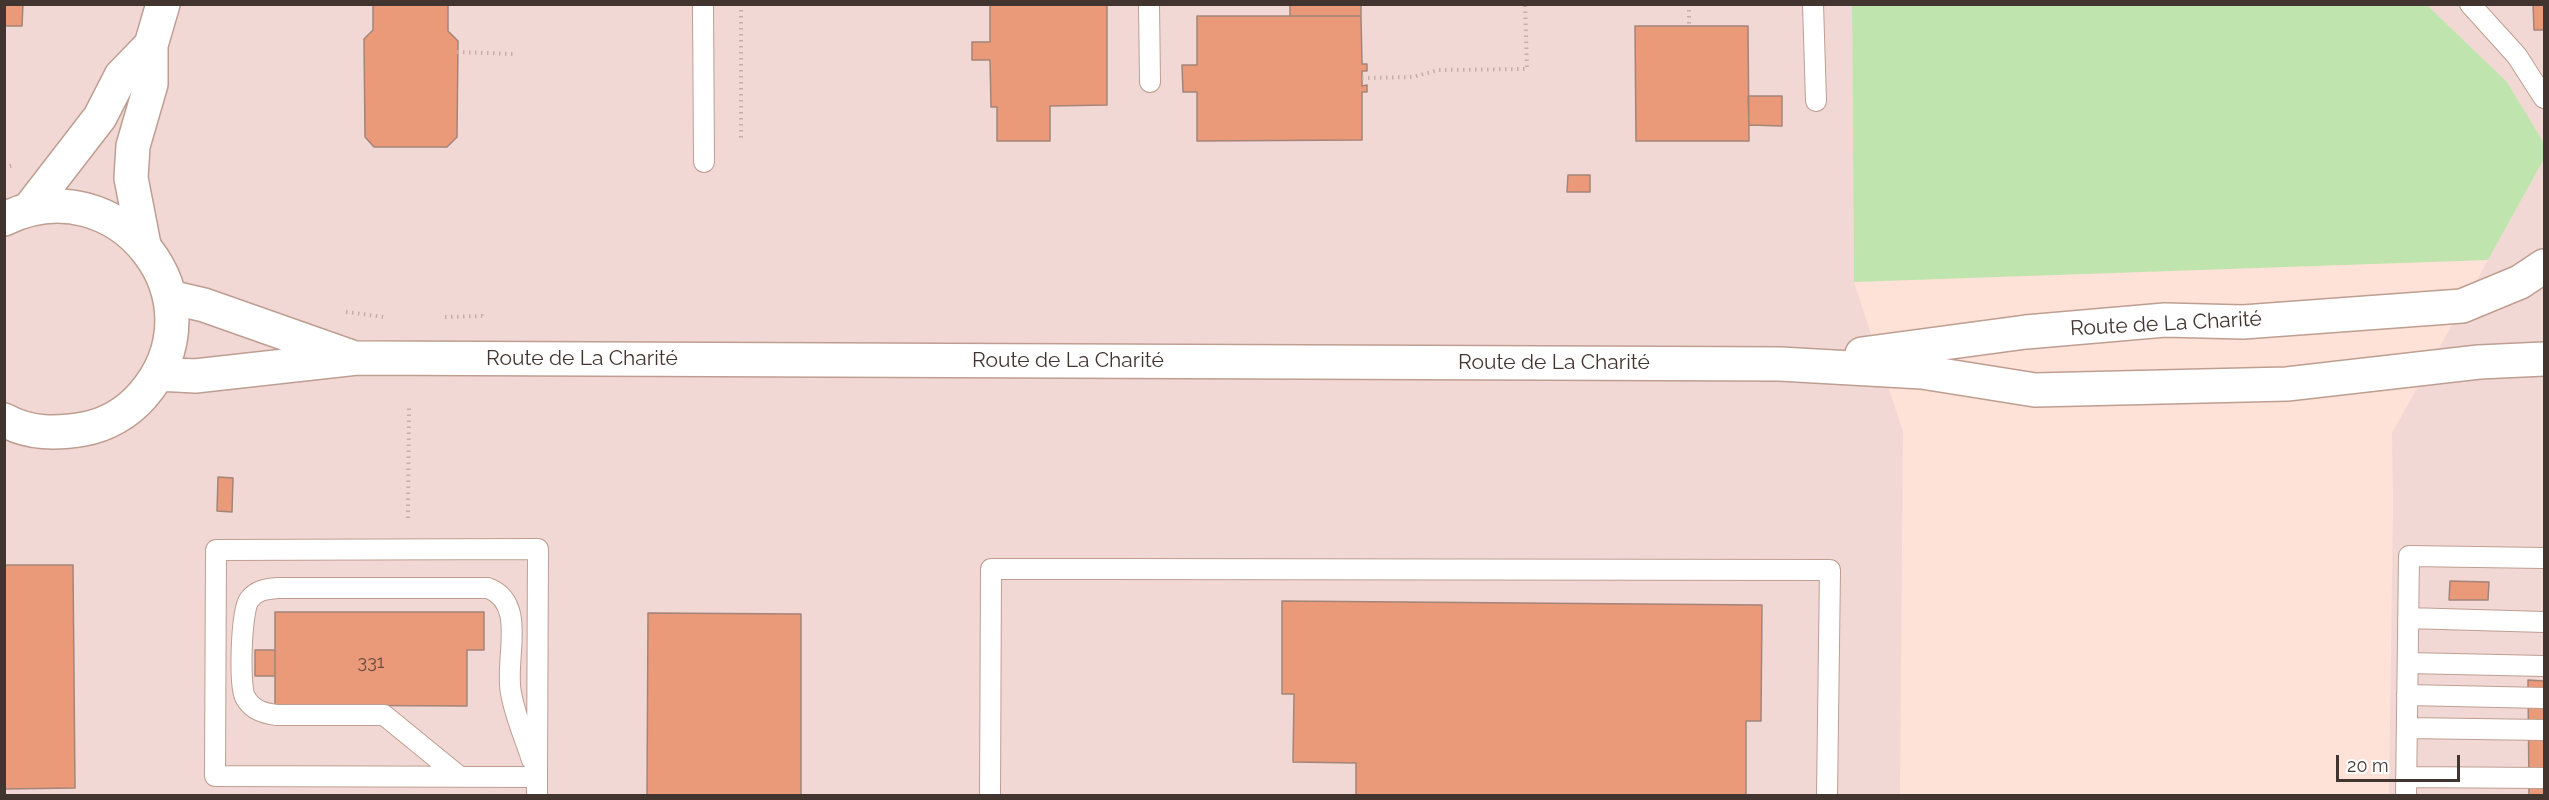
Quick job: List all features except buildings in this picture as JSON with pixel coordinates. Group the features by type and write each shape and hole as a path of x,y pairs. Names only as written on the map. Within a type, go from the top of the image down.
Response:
{"main road":[{"path":"144,244 131,178 133,146 151,84 151,45 163,4"},
{"path":"17,214 68,161 100,117 121,76 151,45"},
{"path":"4,420 44,433 60,434 94,428 125,412 143,394 158,374 171,337 170,297 160,269 144,244 120,224 92,210 61,206 17,214"},
{"name":"Route de La Charité","path":"1780,364 2037,331 2165,320 2243,322 2462,306 2520,282 2544,266"},
{"name":"Route de La Charité","path":"170,297 204,305 357,358"},
{"name":"Route de La Charité","path":"158,374 195,376 357,358 1780,364 1922,372 2035,390 2287,384 2479,362 2544,359"}],"lane":[{"path":"703,4 704,162"},
{"path":"1149,4 1150,82"},
{"path":"1813,4 1816,101"},
{"path":"2470,4 2517,56 2544,98"},
{"path":"538,549 537,786 460,777 215,776 216,550 538,549"},
{"path":"2544,558 2409,556 2406,786 2544,778"},
{"path":"990,795 991,569 1165,569 1830,570 1827,795"},
{"path":"460,777 384,715 276,715 263,713 252,707 244,695 242,681 244,609 254,594 265,589 278,588 488,588 496,591 503,596 511,610 510,692 537,786"},
{"path":"2408,618 2544,622"},
{"path":"2408,663 2544,666"},
{"path":"2407,695 2544,698"},
{"path":"2407,728 2544,730"}],"path":[{"path":"741,4 741,140"},
{"path":"1362,78 1413,77 1438,70 1527,69 1526,4"},
{"path":"1689,4 1689,27"},
{"path":"458,52 515,54"},
{"path":"4,168 18,164 68,161"},
{"path":"334,311 393,318"},
{"path":"437,317 482,316 491,323"},
{"path":"408,550 409,405"}],"shaded area":[{"path":"5,5 1852,5 1854,282 1903,432 1900,795 5,796"},
{"path":"2427,5 2544,5 2544,143 2507,82"},
{"path":"2544,159 2544,795 2389,796 2392,433"}],"green space":[{"path":"1852,5 2427,5 2507,82 2544,143 2544,159 2488,260 1854,282"}]}
